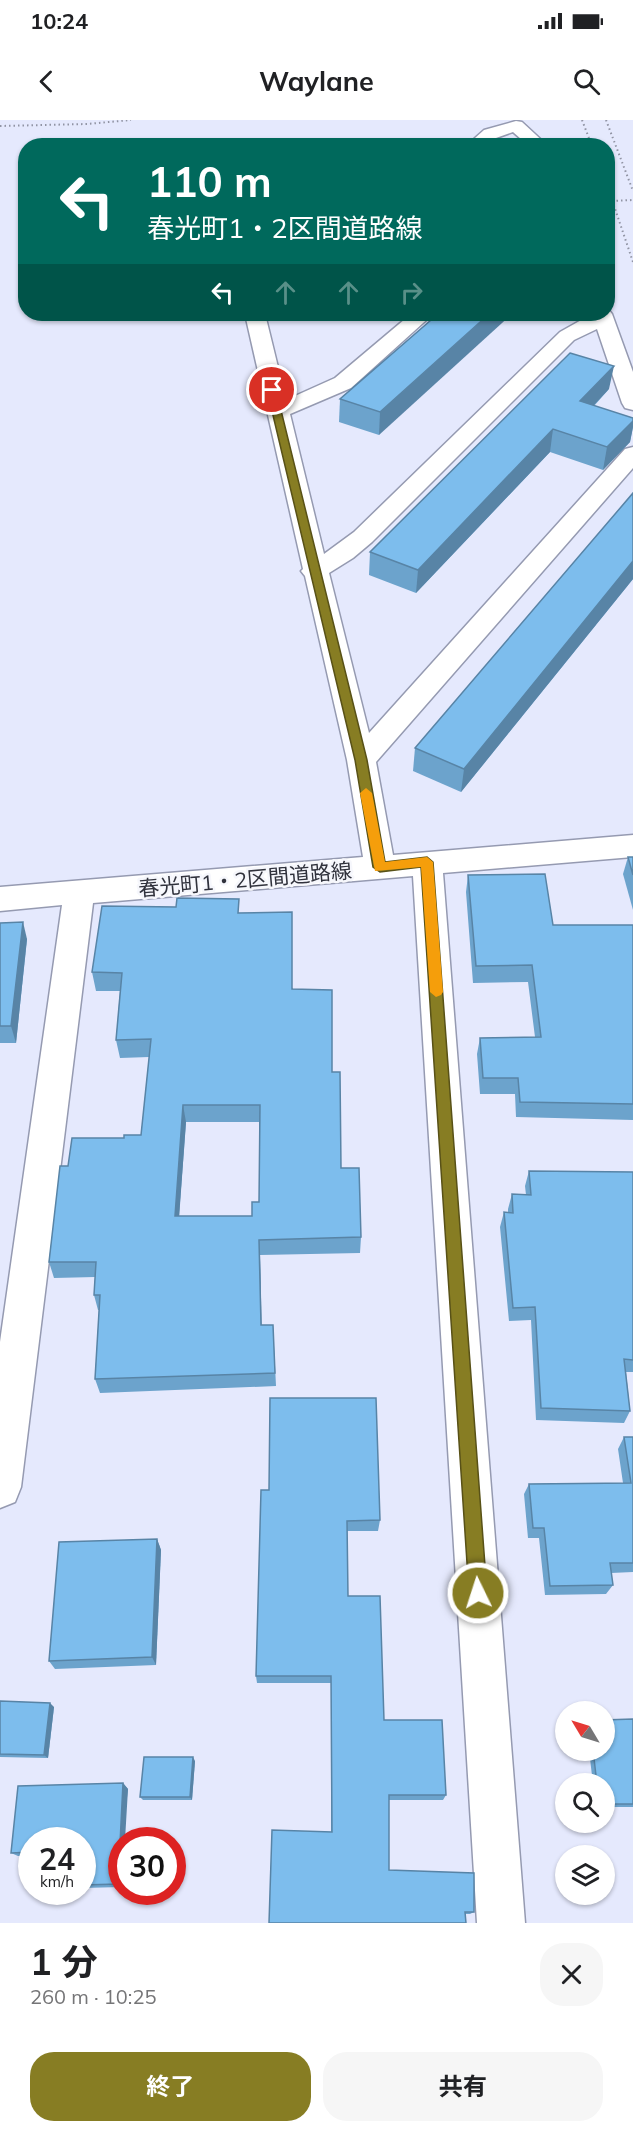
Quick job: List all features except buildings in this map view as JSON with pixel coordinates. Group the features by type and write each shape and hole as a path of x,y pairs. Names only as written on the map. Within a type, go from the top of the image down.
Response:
{"street":[{"path":"485,138 490,134 516,126 530,138"},
{"path":"257,321 314,571 361,760 380,867"},
{"path":"277,412 343,382 415,321"},
{"path":"314,571 344,553 363,537 567,336 592,321"},
{"path":"604,321 633,403"},
{"path":"361,760 633,454"},
{"name":"春光町1・2区間道路線","path":"0,899 633,846"},
{"path":"427,862 501,1923"},
{"path":"0,1487 5,1410 80,893"}],"path":[{"path":"0,126 87,124 131,120"},
{"path":"582,120 589,138"},
{"path":"606,120 613,138"},
{"path":"615,144 633,191"},
{"path":"615,201 633,200"},
{"path":"615,210 633,262"}],"slow traffic":[{"path":"366,793 380,867 427,862 436,992"}],"route":[{"path":"272,390 361,760 380,867 427,862 478,1593"}]}
